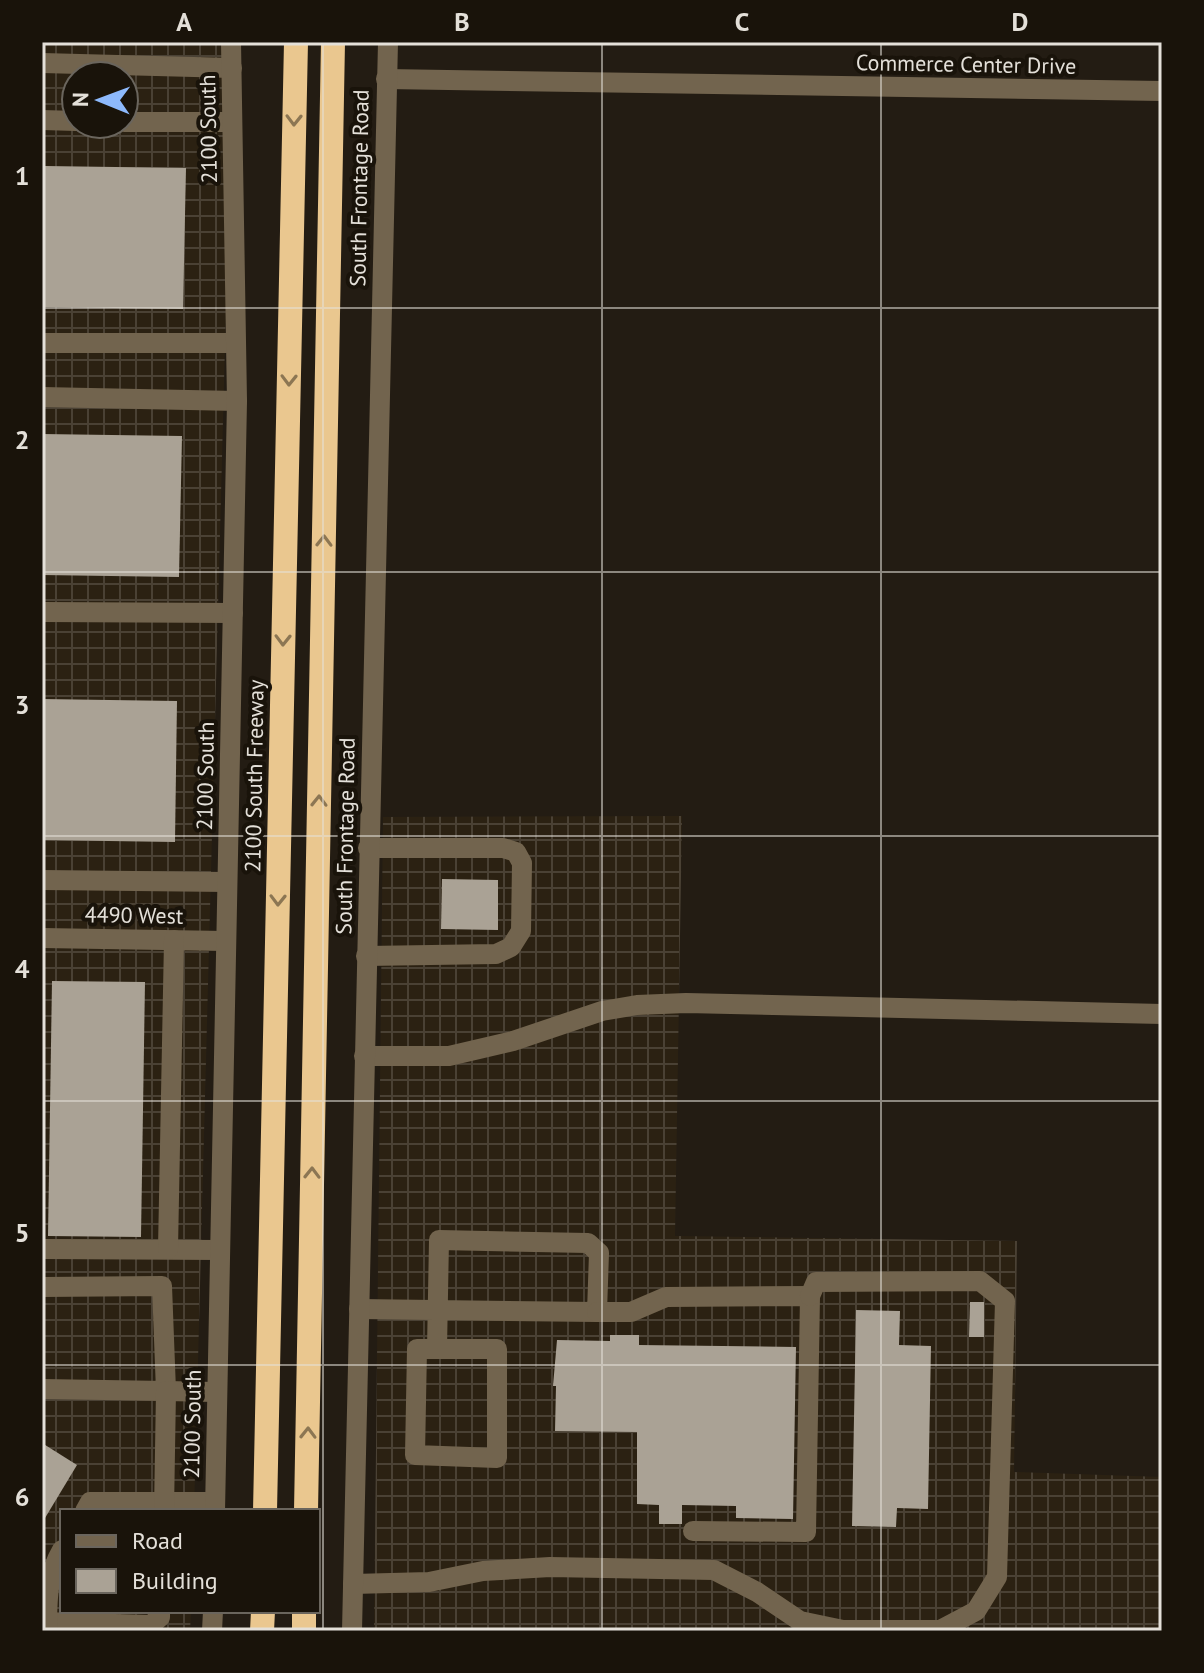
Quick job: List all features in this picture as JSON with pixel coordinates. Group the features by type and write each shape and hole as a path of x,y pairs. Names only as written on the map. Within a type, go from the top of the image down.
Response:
{"highway":[{"name":"2100 South Freeway","path":"265,1509 296,42"},
{"path":"306,1509 333,42"}],"street":[{"name":"2100 South","path":"215,1507 237,401 231,42"},
{"name":"South Frontage Road","path":"352,1631 388,42"},
{"path":"42,63 232,68"},
{"name":"Commerce Center Drive","path":"386,79 1162,91"},
{"path":"140,122 232,122"},
{"path":"42,343 236,343"},
{"path":"42,397 237,401"},
{"path":"42,612 233,613"},
{"path":"366,956 496,954 511,947 521,931 522,863 516,852 503,848 368,848"},
{"path":"42,880 227,882"},
{"name":"4490 West","path":"42,938 225,941"},
{"path":"168,1249 174,940"},
{"path":"364,1056 449,1056 471,1052 602,1011 637,1005 686,1003 1162,1014"},
{"path":"437,1349 439,1240 588,1243 599,1253 597,1312"},
{"path":"42,1249 219,1250"},
{"path":"353,1584 429,1582 483,1571 550,1567 714,1570 757,1592 800,1621 843,1630 940,1630 976,1611 997,1577 1005,1301 980,1281 816,1282 810,1296 806,1532 693,1531"},
{"path":"42,1287 162,1286 166,1391 164,1506"},
{"path":"359,1309 631,1312 666,1297 810,1296"},
{"path":"477,1349 478,1311"},
{"path":"417,1349 437,1349 497,1349 497,1458 415,1455 417,1349"},
{"path":"42,1389 216,1392"},
{"path":"86,1509 90,1502 215,1507"},
{"path":"60,1553 47,1593 45,1625 151,1625 160,1613"}],"shaded area":[{"path":"42,42 222,42 226,307 194,1509 60,1509 60,1613 191,1613 190,1631 42,1631"},
{"path":"682,816 675,1236 1017,1241 1014,1472 1162,1477 1162,1631 374,1631 383,817"}],"building":[{"path":"45,166 186,168 183,309 43,307"},
{"path":"42,434 182,436 179,577 42,575"},
{"path":"42,699 177,701 175,842 42,840"},
{"path":"442,879 498,880 498,930 441,929"},
{"path":"52,981 145,982 141,1237 48,1236"},
{"path":"970,1302 984,1302 984,1337 969,1337"},
{"path":"856,1310 900,1311 899,1345 931,1346 928,1509 897,1508 896,1527 852,1526"},
{"path":"610,1335 639,1335 639,1345 796,1347 793,1519 736,1518 736,1506 682,1505 682,1524 659,1524 659,1505 637,1504 637,1432 555,1431 556,1386 553,1386 557,1340 610,1341"},
{"path":"42,1443 77,1465 42,1523"}]}
